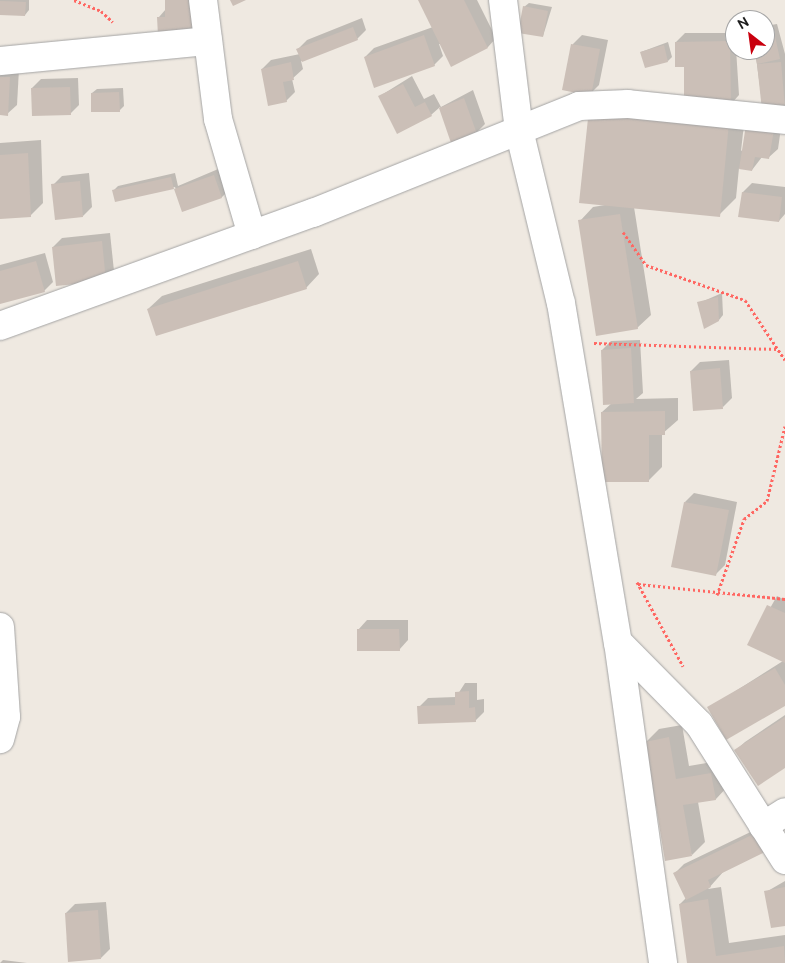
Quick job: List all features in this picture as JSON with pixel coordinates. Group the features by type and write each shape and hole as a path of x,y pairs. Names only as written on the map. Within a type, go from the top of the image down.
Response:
{"street":[{"path":"203,0 218,119 252,235"},
{"path":"503,0 519,130 567,342 618,642 663,963"},
{"path":"0,61 208,41"},
{"path":"0,326 252,235 579,106 628,104 785,120"},
{"path":"0,627 6,717 0,739"},
{"path":"618,642 699,724 774,819 785,860"}],"path":[{"path":"74,0 101,11 128,49"},
{"path":"623,232 646,265 745,300 785,360"},
{"path":"567,342 778,349"},
{"path":"717,595 744,519 767,501 785,426"},
{"path":"632,575 684,670"},
{"path":"638,584 717,595 785,598"}],"building":[{"path":"165,0 201,0 202,36 158,36 157,17 165,17"},
{"path":"230,0 246,0 233,6"},
{"path":"418,0 464,0 488,48 451,67"},
{"path":"0,1 26,2 25,16 0,15"},
{"path":"523,6 548,11 543,37 518,33"},
{"path":"353,27 358,40 302,62 296,49"},
{"path":"424,35 435,66 374,88 364,57"},
{"path":"775,36 780,59 757,64 756,60 775,60"},
{"path":"725,41 725,60 730,60 731,106 684,106 684,67 675,67 675,42"},
{"path":"571,44 600,49 591,96 562,90"},
{"path":"664,45 668,62 645,68 640,52"},
{"path":"291,62 294,80 283,82 287,102 268,106 261,69"},
{"path":"781,62 785,107 762,110 757,64"},
{"path":"0,77 10,77 8,116 0,115"},
{"path":"403,84 415,107 425,102 432,116 397,134 378,96"},
{"path":"70,87 71,115 32,116 31,88"},
{"path":"119,92 120,112 91,112 91,93"},
{"path":"464,98 477,134 451,143 439,108"},
{"path":"589,109 729,123 720,217 579,203"},
{"path":"746,125 774,130 769,159 755,157 752,171 739,169"},
{"path":"28,153 31,217 0,219 0,155"},
{"path":"214,175 222,198 182,212 174,189"},
{"path":"171,177 174,189 115,202 112,190"},
{"path":"80,181 83,217 55,220 51,184"},
{"path":"742,192 782,197 779,222 738,217"},
{"path":"620,214 638,329 596,336 578,220"},
{"path":"102,241 106,281 56,286 52,247"},
{"path":"36,261 45,292 0,304 0,271"},
{"path":"298,261 307,289 156,336 147,309"},
{"path":"718,297 719,321 704,329 697,302"},
{"path":"631,348 634,403 603,405 601,350"},
{"path":"720,368 723,409 693,411 690,371"},
{"path":"665,411 665,435 649,435 649,482 602,482 601,412"},
{"path":"684,502 729,510 716,576 671,567"},
{"path":"767,605 785,613 785,663 747,645"},
{"path":"357,629 399,629 400,651 357,651"},
{"path":"775,668 785,685 785,706 726,740 707,707"},
{"path":"469,691 469,708 475,707 476,722 418,724 417,706 455,705 455,692"},
{"path":"785,717 785,768 758,786 734,750"},
{"path":"669,737 676,779 711,773 716,800 683,805 692,856 665,861 656,806 646,808 641,781 651,779 645,742"},
{"path":"756,833 765,852 708,880 711,887 686,900 673,873"},
{"path":"785,887 785,926 771,928 764,891"},
{"path":"708,899 716,956 784,946 785,963 687,963 679,904"},
{"path":"98,910 101,959 68,962 65,913"}]}
